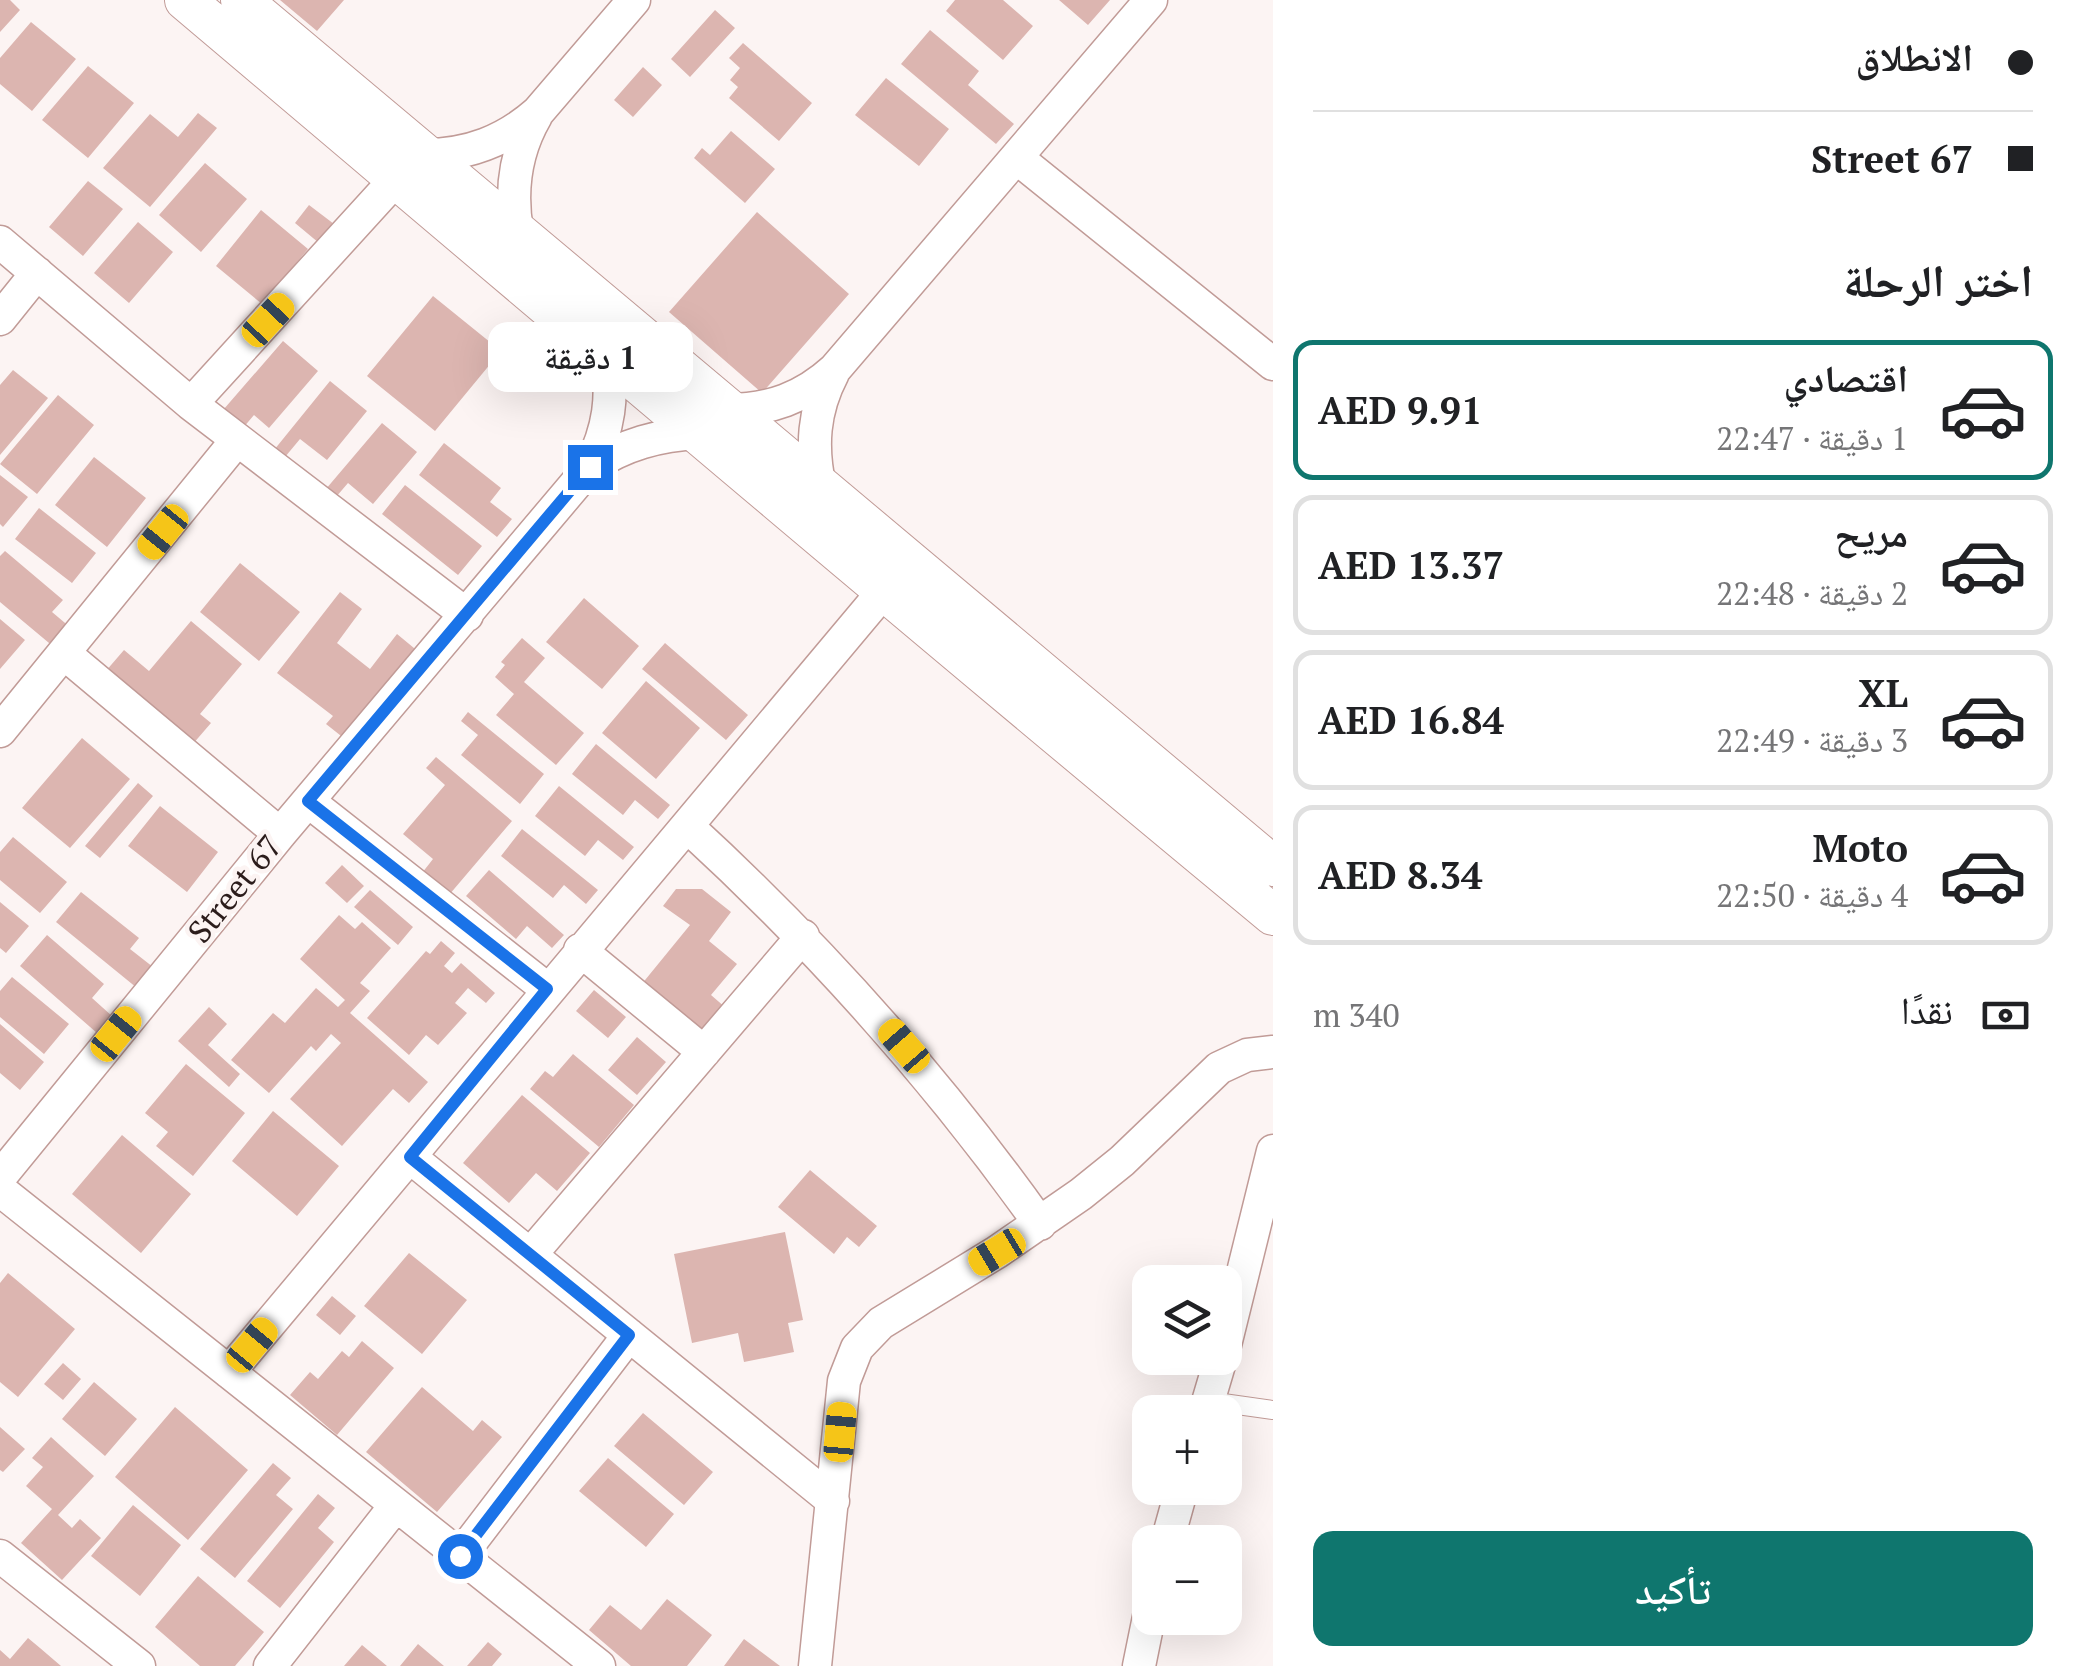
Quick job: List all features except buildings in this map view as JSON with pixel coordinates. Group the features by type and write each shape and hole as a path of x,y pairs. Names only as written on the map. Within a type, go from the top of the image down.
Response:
{"street":[{"path":"185,0 410,167 517,231 883,592 1273,915"},
{"path":"241,0 606,354 820,488 1267,856"},
{"path":"517,231 513,210 515,169 528,130 538,112 634,0"},
{"path":"590,467 614,451 642,440 786,402 820,382 1151,0"},
{"path":"191,404 410,167 486,146 538,112"},
{"path":"1017,158 1273,364"},
{"path":"0,242 191,404 467,615"},
{"path":"0,319 37,273"},
{"path":"590,467 609,412 606,354"},
{"path":"820,488 814,458 814,427 835,369"},
{"path":"0,731 237,440"},
{"name":"Street 67","path":"0,1176 280,834 590,467"},
{"path":"229,1372 883,592"},
{"path":"65,654 280,834"},
{"path":"308,801 547,989"},
{"path":"687,826 803,936 916,1060 1040,1224"},
{"path":"532,1254 803,936"},
{"path":"580,950 704,1052"},
{"path":"815,1666 844,1381 849,1364 868,1334 896,1312 1040,1224 1122,1161 1219,1068 1247,1055 1273,1052"},
{"path":"1242,1276 1273,1151"},
{"path":"410,1157 833,1501"},
{"path":"0,1190 599,1666"},
{"path":"460,1556 629,1335"},
{"path":"270,1666 396,1505"},
{"path":"0,1556 139,1666"},
{"path":"1139,1666 1145,1635"}],"lane":[{"path":"1242,1409 1273,1410"}],"route":[{"path":"460,1556 629,1335 410,1157 547,989 308,801 590,467"}]}
